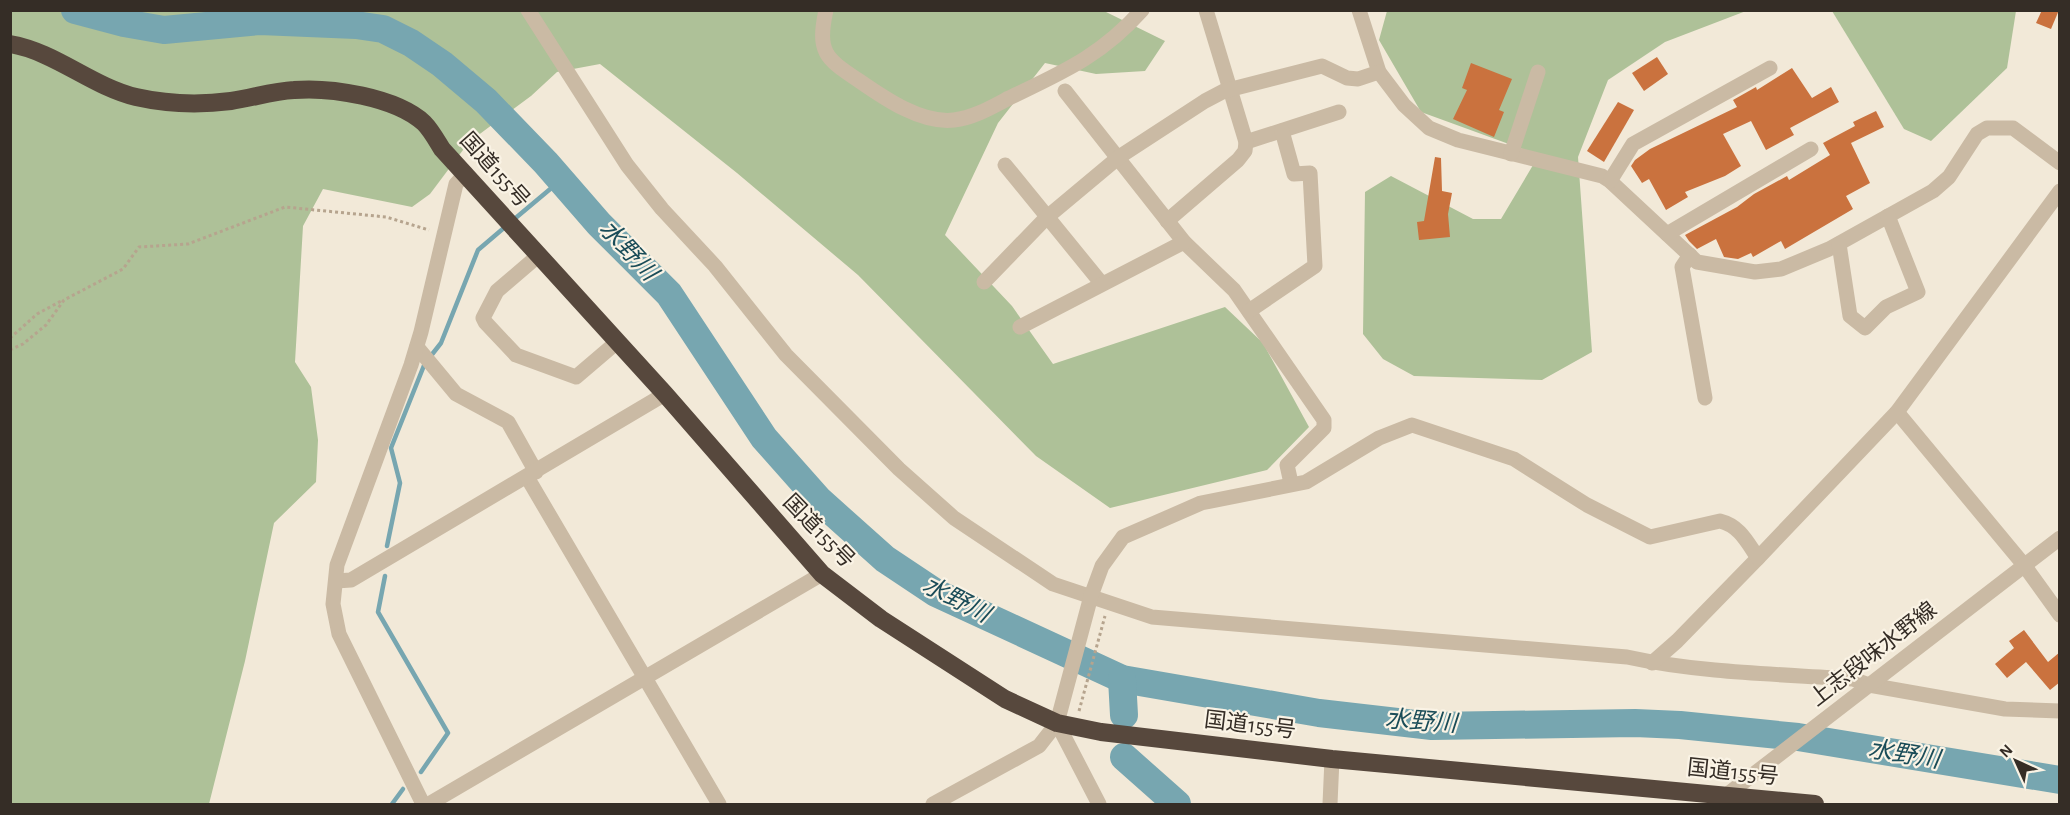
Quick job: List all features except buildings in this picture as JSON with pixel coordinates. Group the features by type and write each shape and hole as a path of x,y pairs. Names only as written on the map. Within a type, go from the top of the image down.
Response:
{"highway":[{"name":"国道155号","path":"10,44 56,60 99,84 134,97 171,104 230,101 293,90 339,90 405,111 424,122 442,149 665,394 822,574 881,619 1005,699 1060,715 1101,732 1720,800 1815,804"}],"street":[{"path":"528,10 627,165 715,266 786,356 899,469 954,518 1053,584 1152,617 1443,640 1627,657 1652,663 1852,679 1869,685 2005,710 2060,711"},
{"path":"826,10 820,36 832,62 888,100 930,118 953,120 984,110 1090,58 1114,40 1142,10"},
{"path":"1167,221 1238,160 1245,151 1246,142 1206,10"},
{"path":"1359,10 1379,72 1404,105 1429,128 1458,140 1602,176 1611,181 1697,262 1755,272 1781,269 1839,244 1933,191 1948,177 1977,134 1987,128 2013,128 2060,163"},
{"path":"984,282 1047,217 1119,157 1205,100 1230,89 1322,66 1347,78 1358,79 1379,72"},
{"path":"1611,181 1633,144 1770,68"},
{"path":"1511,154 1538,72"},
{"path":"1065,92 1119,157 1184,242 1227,281 1324,420 1324,428 1287,465 1291,483"},
{"path":"1246,142 1339,112"},
{"path":"1249,311 1315,266 1310,173 1294,174 1281,131"},
{"path":"1667,234 1811,148"},
{"path":"1005,165 1102,284"},
{"path":"423,804 339,633 333,604 337,565 417,347 456,184 466,173"},
{"path":"1652,663 1677,641 1897,412 2060,191"},
{"path":"1839,244 1850,316 1865,328 1886,307 1918,292 1888,216"},
{"path":"1020,327 1184,242"},
{"path":"539,255 498,291 483,318 485,322 516,355 576,377 617,342"},
{"path":"1690,255 1682,267 1705,398"},
{"path":"417,347 456,394 508,422 531,475 645,680 719,804"},
{"path":"336,581 351,579 665,394"},
{"path":"1897,412 2024,565 2060,615"},
{"path":"933,804 1039,746 1060,715 1091,596 1102,566 1123,537 1201,503 1291,483 1306,482 1379,438 1412,425 1514,459 1587,505 1650,537 1720,521 1729,523 1737,527 1758,558"},
{"name":"上志段味水野線","path":"1720,800 2060,538"},
{"path":"429,804 645,680 822,574"},
{"path":"1060,715 1099,804"},
{"path":"1330,804 1332,759"}],"path":[{"path":"10,350 23,344 46,325 64,300 123,269 139,247 188,244 285,207 386,217 445,233"},
{"path":"10,338 37,314 67,298"},
{"path":"1078,712 1105,612"}],"green space":[{"path":"10,11 1104,11 1165,41 1145,71 1096,74 1045,63 998,123 945,235 1012,306 1053,364 1225,307 1263,343 1309,427 1267,470 1110,508 1036,456 858,275 737,173 600,64 557,72 531,96 469,142 430,194 412,207 323,189 303,226 295,362 311,387 318,440 316,482 274,523 245,661 209,804 11,804"},
{"path":"1387,11 1746,11 1665,42 1608,80 1578,157 1592,352 1542,380 1414,376 1383,359 1363,334 1365,192 1391,176 1473,219 1501,219 1539,155 1421,112 1379,40"},
{"path":"1832,11 2016,11 2007,68 1931,141 1904,129"}],"waterway":[{"name":"水野川","path":"75,10 124,23 164,30 260,21 356,25 383,29 411,43 442,64 486,101 546,163 599,224 669,294 764,438 819,500 885,559 936,593 1122,679 1319,713 1432,726 1635,723 1680,725 1798,737 2060,780"},
{"path":"512,221 561,180"},
{"path":"430,357 441,343 478,250 505,227"},
{"path":"387,546 400,483 391,448 425,363"},
{"path":"385,576 378,612 448,733 421,772"},
{"path":"1122,679 1124,715"},
{"path":"1124,757 1177,804"},
{"path":"392,804 403,789"}]}
